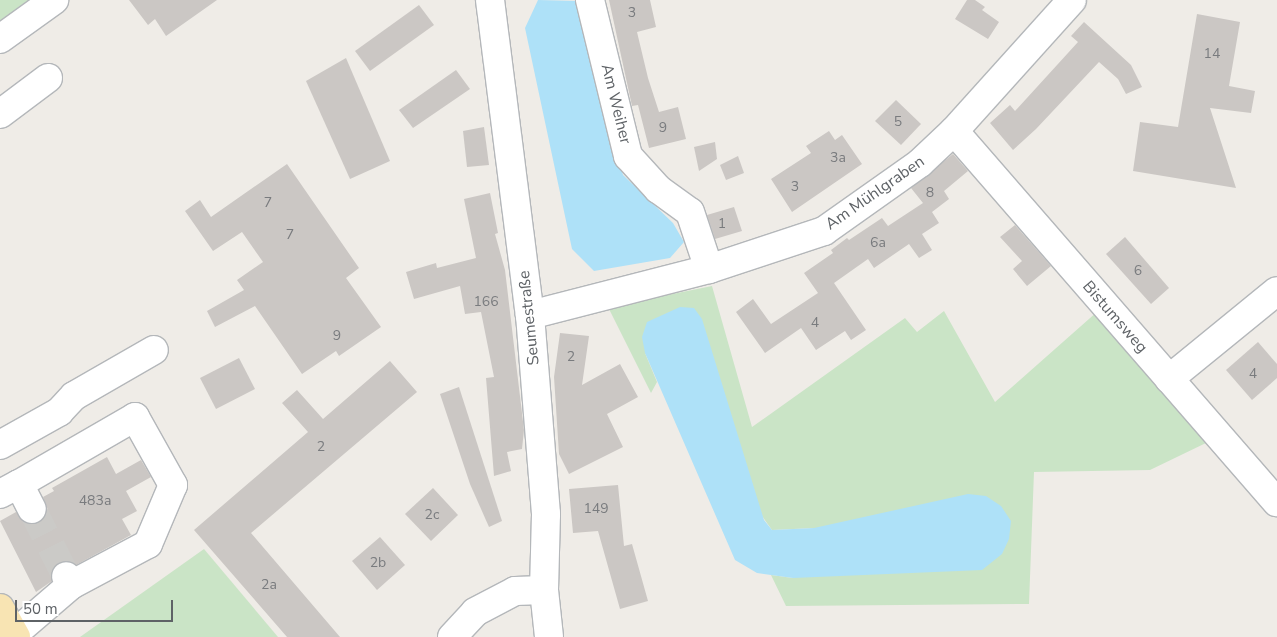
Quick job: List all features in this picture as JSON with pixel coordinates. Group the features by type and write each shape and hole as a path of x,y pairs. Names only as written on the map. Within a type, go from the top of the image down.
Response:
{"main road":[{"path":"0,608 15,635"}],"street":[{"path":"0,39 54,0"},
{"name":"Seumestraße","path":"490,0 530,315 546,514 544,590 549,637"},
{"name":"Am Weiher","path":"590,0 628,156 658,189 690,212 709,269"},
{"name":"Am Mühlgraben","path":"530,315 709,269 824,231 920,163 954,132 1072,0"},
{"path":"0,114 48,78"},
{"name":"Bistumsweg","path":"954,132 1277,502"},
{"path":"1169,379 1277,291"},
{"path":"0,445 60,412 74,396 154,350"},
{"path":"15,635 69,580 148,544 173,485 135,417 10,489 32,509"},
{"path":"452,637 475,612 515,591 544,590"}],"green space":[{"path":"0,0 29,0 0,21"},
{"path":"712,286 752,427 905,318 917,332 944,311 995,402 1098,311 1208,442 1150,470 1034,472 1029,604 786,606 771,575 793,578 814,528 772,530 645,353 657,382 651,393 608,307"},
{"path":"204,549 278,637 80,637"}],"water":[{"path":"538,0 578,1 623,175 673,223 684,242 670,258 594,271 572,249 525,28"},
{"path":"680,307 694,308 702,319 764,520 772,530 814,528 968,494 986,496 1001,506 1011,521 1009,539 1002,554 982,570 793,578 757,573 735,560 645,353 642,337 647,322"}],"building":[{"path":"129,0 217,0 166,36 155,19 148,25"},
{"path":"609,0 650,0 656,27 637,32 648,78 659,112 678,107 686,139 649,148 638,105 632,106"},
{"path":"967,0 975,0 985,7 982,10 999,22 988,39 955,19"},
{"path":"419,5 434,25 370,71 355,51"},
{"path":"1197,14 1240,22 1229,86 1255,91 1251,113 1210,108 1236,188 1133,171 1140,122 1178,127"},
{"path":"1084,22 1131,65 1142,87 1126,94 1118,79 1099,62 1036,129 1013,150 990,123 1010,105 1015,111 1078,42 1071,36"},
{"path":"346,58 390,161 350,179 306,81"},
{"path":"456,70 470,89 413,128 399,110"},
{"path":"896,100 921,124 901,145 875,121"},
{"path":"484,127 489,165 467,167 463,131"},
{"path":"829,131 835,140 842,135 862,164 792,212 771,179 811,153 806,146"},
{"path":"715,142 717,159 699,171 694,147"},
{"path":"953,154 968,171 944,191 949,199 932,212 939,223 922,234 932,250 919,258 909,244 874,268 868,259 834,283 866,330 851,340 845,331 816,350 801,328 765,353 736,312 753,299 771,324 818,293 804,273 833,253 831,250 847,238 849,240 882,218 888,226 923,203 911,188"},
{"path":"738,156 744,173 726,180 720,165"},
{"path":"287,164 359,268 346,278 381,327 339,356 336,351 302,374 255,306 215,327 207,311 244,290 237,280 263,262 242,232 213,251 185,211 200,200 211,217"},
{"path":"490,193 498,233 495,234 505,270 524,430 522,449 507,452 511,471 494,476 486,378 494,377 481,312 465,314 460,286 414,299 406,272 436,263 437,268 476,258 464,199"},
{"path":"734,207 742,231 715,239 707,215"},
{"path":"1015,225 1051,266 1027,286 1013,269 1022,261 1000,237"},
{"path":"1125,237 1169,288 1151,304 1106,254"},
{"path":"560,333 589,336 582,385 620,364 638,397 607,414 623,447 569,474 559,454 554,377"},
{"path":"1258,342 1277,364 1277,378 1252,400 1226,370"},
{"path":"239,358 255,389 216,409 200,378"},
{"path":"390,361 417,392 251,533 340,637 287,637 194,530 308,432 282,403 297,390 323,419"},
{"path":"459,387 502,521 489,527 470,484 440,394"},
{"path":"107,457 116,474 141,460 151,477 126,491 137,511 122,519 131,535 76,565 67,560 58,563 52,568 52,581 36,592 0,521 16,512 24,522 40,523 48,510 43,497 54,491 52,488"},
{"path":"618,485 624,546 632,544 648,601 620,609 598,531 573,533 569,489"},
{"path":"433,488 458,515 431,541 405,514"},
{"path":"380,537 405,565 377,590 352,561"}],"tunnel":[{"path":"32,509 66,576"}]}
